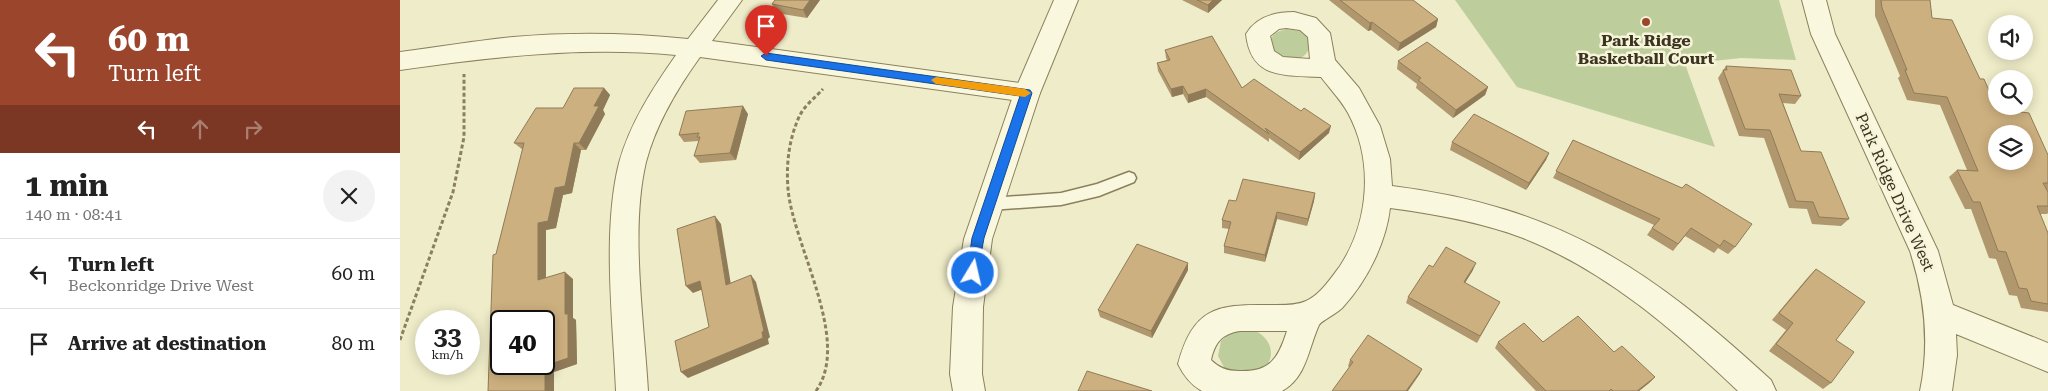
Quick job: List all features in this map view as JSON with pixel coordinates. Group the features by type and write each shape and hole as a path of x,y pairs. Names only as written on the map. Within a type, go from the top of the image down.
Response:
{"street":[{"path":"632,391 624,204 633,157 650,112 662,91 730,0"},
{"path":"969,391 966,374 968,307 978,238 1027,93 1066,0"},
{"name":"Park Ridge Drive West","path":"1814,0 1823,34 1924,251 1931,270 1940,314 1942,347 1936,391"},
{"path":"400,61 465,51 560,44 651,44 695,47 1027,93"},
{"path":"1307,314 1322,307 1358,261 1372,229 1379,196 1378,164 1371,135 1359,108 1329,69"},
{"path":"1379,196 1430,201 1492,217 1529,229 1580,251 1646,293 1702,336 1760,391"},
{"path":"1940,314 2048,358"}],"lane":[{"path":"990,204 1061,200 1099,190 1129,178"}],"path":[{"path":"400,340 454,192 464,137 463,68"},
{"path":"816,391 821,384 829,350 821,305 798,232 788,190 788,149 801,113 823,89"}],"green space":[{"path":"1455,0 1779,0 1796,60 1741,58 1685,64 1715,147 1517,87"},
{"path":"1287,29 1301,31 1310,39 1307,53 1302,57 1284,57 1272,51 1271,39 1273,36"},
{"path":"1251,329 1264,337 1270,348 1271,355 1266,368 1260,374 1226,371 1218,356 1221,341 1234,330"}],"building":[{"path":"775,0 810,0 803,10 772,4"},
{"path":"1197,0 1213,0 1208,5"},
{"path":"1340,0 1413,0 1438,19 1400,43"},
{"path":"1881,0 1930,0 1932,18 1952,20 1980,79 1984,79 1988,88 1988,115 2030,115 2048,155 2048,183 2043,183 2048,192 2048,206 2037,206 2048,233 2048,304 2031,301 2027,289 2019,288 2006,252 1998,251 1980,202 1973,202 1957,170 1978,171 1947,97 1914,93 1905,70 1907,70 1882,8"},
{"path":"1212,36 1242,88 1254,79 1301,111 1304,108 1331,126 1300,152 1265,128 1269,134 1206,89 1188,95 1183,86 1171,89 1157,63 1170,60 1165,50"},
{"path":"1427,42 1488,87 1456,110 1418,80 1421,78 1398,61"},
{"path":"1726,66 1791,70 1801,96 1779,94 1801,151 1821,152 1849,219 1819,217 1813,202 1796,201 1770,130 1745,129 1723,70 1727,70"},
{"path":"574,88 604,88 594,106 599,106 579,143 574,143 565,186 555,188 548,221 538,223 538,280 565,272 565,314 568,314 568,358 555,363 555,310 491,310 493,255 496,254 524,143 514,143 536,108 563,108"},
{"path":"743,106 730,153 694,156 700,137 697,137 699,133 679,135 686,111"},
{"path":"1474,114 1549,153 1529,183 1452,142"},
{"path":"1573,140 1682,188 1686,184 1752,224 1735,247 1724,240 1720,246 1691,228 1678,244 1652,228 1660,219 1556,171"},
{"path":"1243,179 1315,193 1308,219 1277,212 1265,255 1224,246 1231,222 1222,220 1229,200 1236,201"},
{"path":"715,216 726,285 751,275 764,331 762,332 763,338 681,372 675,341 709,327 700,281 686,286 677,229"},
{"path":"1137,244 1188,263 1151,331 1098,310"},
{"path":"1446,247 1476,263 1464,282 1500,302 1480,336 1408,297 1429,265 1433,267"},
{"path":"1816,269 1865,302 1836,340 1854,352 1831,383 1776,344 1793,323 1779,313"},
{"path":"1578,316 1614,352 1622,346 1655,377 1637,391 1613,391 1611,389 1609,391 1546,391 1498,342 1524,323 1543,342"},
{"path":"1368,335 1422,369 1406,391 1332,391 1353,362 1350,360"},
{"path":"490,337 490,375 545,375 545,391 488,391"},
{"path":"1087,371 1152,391 1078,391"}],"slow traffic":[{"path":"936,80 1025,93"}],"place":[{"name":"Park Ridge Basketball Court","path":"1646,22"}],"route":[{"path":"766,56 1027,93 978,238 973,273"}]}
